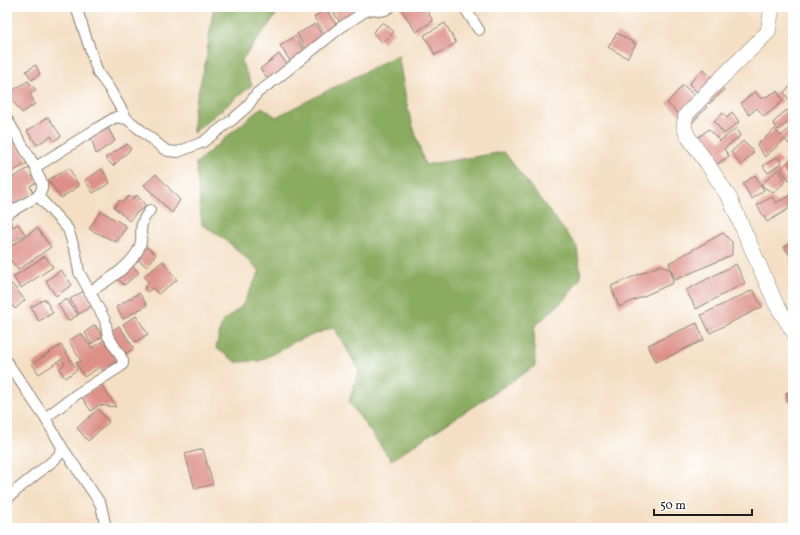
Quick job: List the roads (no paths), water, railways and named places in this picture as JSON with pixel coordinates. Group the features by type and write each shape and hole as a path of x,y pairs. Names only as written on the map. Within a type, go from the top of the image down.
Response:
{"street":[{"path":"76,7 96,69 127,119 164,149 178,152 203,142 232,120 247,107 257,93 340,28 364,12 374,9 381,11 390,7"},
{"path":"464,7 479,30"},
{"path":"772,7 768,32 706,93 686,115 684,126 687,135 730,199 776,304 793,331"},
{"path":"36,168 62,150 116,117 127,119"},
{"path":"7,119 36,168 37,174 42,183 42,189 38,196 7,214"},
{"path":"38,196 68,228 76,254 79,272 105,320 108,336 123,361 123,364 116,370 77,394 45,418"},
{"path":"89,292 120,272 131,261 141,243 142,223 150,210"},
{"path":"7,362 101,505 106,528"},
{"path":"7,499 54,460 61,453 62,447"}]}
